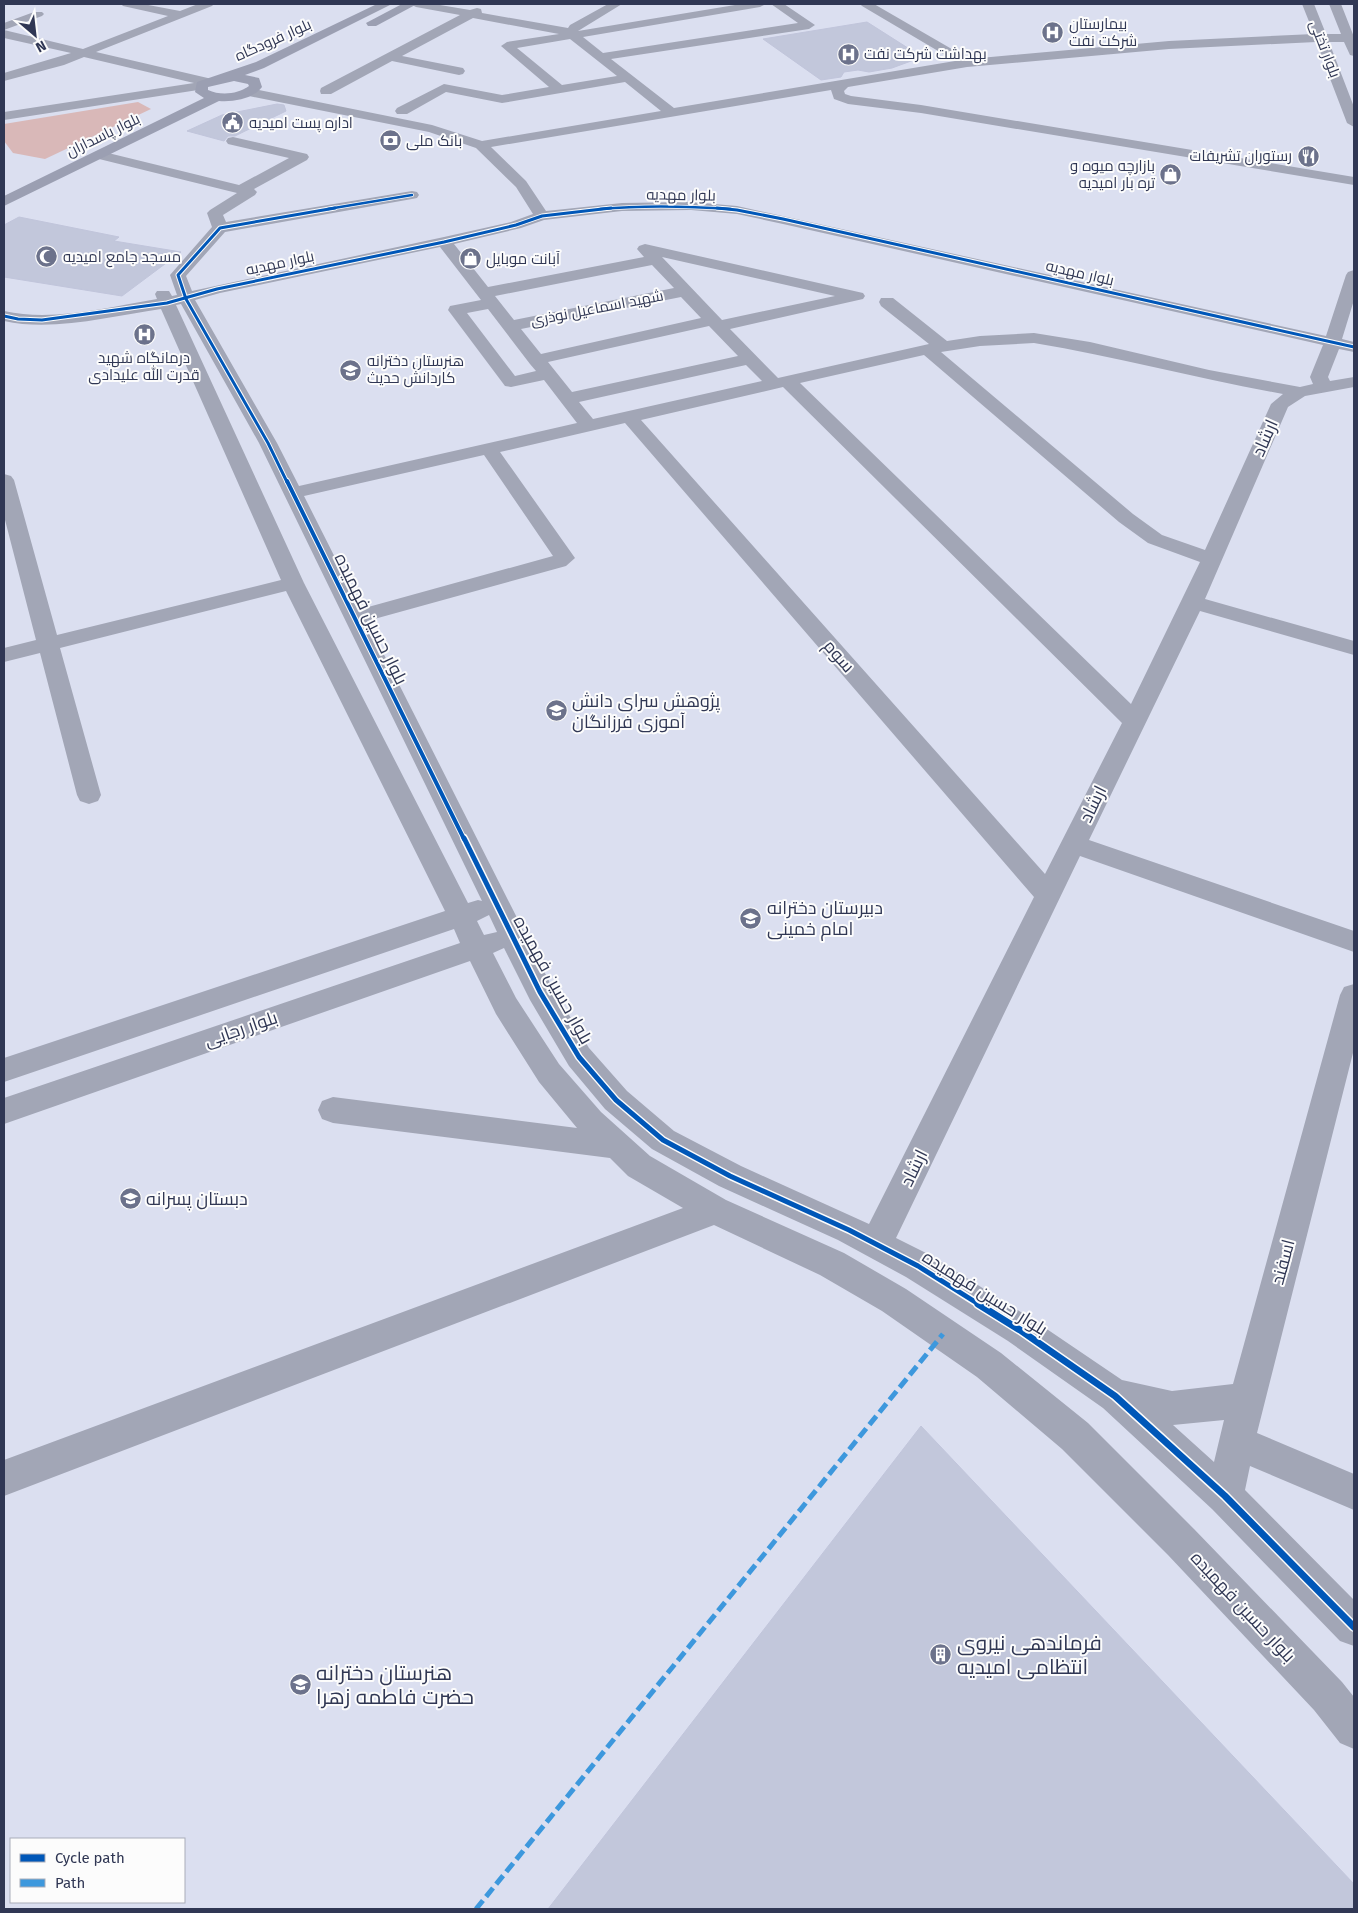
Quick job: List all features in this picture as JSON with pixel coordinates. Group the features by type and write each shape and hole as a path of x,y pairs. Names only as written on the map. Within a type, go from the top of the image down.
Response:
{"main road":[{"name":"بلوار فرودگاه","path":"226,78 260,66 386,4"},
{"name":"بلوار فرودگاه","path":"217,97 235,96 411,4"},
{"path":"226,78 249,79 259,82"},
{"name":"بلوار پاسداران","path":"4,187 204,87 226,78"},
{"path":"204,87 217,97"},
{"name":"بلوار پاسداران","path":"4,202 217,97"}],"street":[{"path":"4,27 38,14 20,10 36,4"},
{"path":"127,4 182,15"},
{"path":"4,77 36,70 85,53 208,4"},
{"path":"416,4 571,33 672,113"},
{"path":"326,90 492,4"},
{"path":"571,33 616,4"},
{"path":"559,89 507,46 571,33 760,4"},
{"path":"601,58 809,25 777,4"},
{"path":"866,4 967,63"},
{"name":"بلوار تختی","path":"1308,4 1354,123"},
{"name":"بلوار تختی","path":"1335,4 1354,52"},
{"path":"4,34 85,53 204,87"},
{"path":"481,145 815,89 841,90 967,63 1169,45 1349,38"},
{"path":"390,57 459,71"},
{"path":"402,111 444,88 502,99 627,78"},
{"path":"259,82 432,129 481,145 521,184 542,216"},
{"path":"4,116 204,87"},
{"path":"841,90 848,100 921,109 1354,181"},
{"path":"502,99 515,111"},
{"path":"233,142 302,157 241,190"},
{"path":"100,155 250,192 215,213 220,228"},
{"path":"175,297 178,275 220,228 412,195"},
{"name":"بلوار مهدیه","path":"4,316 18,319 52,319 175,297 444,242 516,225 542,216 652,206 691,206 737,210 1284,331 1330,349 1354,361"},
{"name":"بلوار مهدیه","path":"516,225 557,225 634,216 671,214 717,218 1242,333 1330,349 1354,347"},
{"path":"444,242 589,426"},
{"path":"536,360 716,323 856,296 645,249 685,290 716,323 750,359 781,383 1134,721"},
{"path":"548,374 511,382 456,310 488,298 655,260"},
{"path":"1324,388 1319,377 1341,318 1354,275"},
{"name":"شهید اسماعیل نوذری","path":"510,326 685,290"},
{"name":"بلوار مهدیه","path":"4,302 27,307 48,308 175,297"},
{"name":"بلوار حسین فهمیده","path":"175,297 268,443 540,992 579,1057 616,1100 663,1140 730,1176 876,1244 918,1266 1020,1330 1115,1396 1225,1496 1354,1627"},
{"name":"بلوار حسین فهمیده","path":"175,297 174,323 293,583 506,1006 549,1073 590,1121 640,1166 715,1210 832,1264 894,1300 1003,1377 1075,1436 1181,1542 1328,1696 1354,1729"},
{"path":"887,302 935,349 1126,518 1155,539 1210,559"},
{"path":"1284,331 1306,328 1341,318"},
{"path":"293,493 781,383 980,341 1034,338 1090,347 1208,375 1300,392"},
{"path":"568,399 750,359"},
{"name":"ارشاد","path":"876,1244 1193,602 1210,559 1280,404 1300,392 1354,382"},
{"name":"سوم","path":"629,417 1048,895"},
{"path":"354,618 559,562 565,558 489,449"},
{"path":"4,480 89,795"},
{"path":"4,655 293,583"},
{"path":"1193,602 1354,648"},
{"path":"1073,844 1354,942"},
{"name":"بلوار رجایی","path":"4,1070 496,904"},
{"name":"بلوار رجایی","path":"4,1111 512,936"},
{"name":"اسفند","path":"1225,1496 1246,1400 1354,995"},
{"path":"333,1110 617,1146"},
{"path":"4,1478 715,1210"},
{"path":"1115,1396 1172,1408 1246,1400"},
{"path":"1236,1442 1354,1492"}],"shaded area":[{"path":"138,102 151,109 45,159 13,153 4,141 4,124"}],"building":[{"name":"بهداشت شرکت نفت","path":"867,22 922,57 892,68 869,72 858,70 844,72 841,77 821,80 763,39"},
{"name":"اداره پست امیدیه","path":"277,104 284,105 286,111 235,136 228,136 224,141 187,131 222,115"},
{"path":"19,217 119,237 114,241 181,252 122,296 4,277 4,225"},
{"name":"فرماندهی نیروی انتظامی امیدیه","path":"921,1426 1354,1884 1354,1909 548,1909"}],"marked path":[{"path":"476,1909 943,1334"}],"cycle path":[{"path":"412,195 220,228 178,275 186,299 268,443 540,992 579,1057 616,1100 663,1140 730,1176 849,1230 918,1266 1020,1330 1115,1396 1225,1496 1354,1627"},
{"path":"4,316 18,319 42,320 167,303 217,289 444,242 516,225 542,216 622,207 691,206 737,210 783,219 1354,347"}],"place":[{"name":"بیمارستان شرکت نفت","path":"1053,33"},
{"name":"بهداشت شرکت نفت","path":"848,54"},
{"name":"اداره پست امیدیه","path":"233,123"},
{"name":"بانک ملی","path":"390,141"},
{"name":"رستوران تشریفات","path":"1308,156"},
{"name":"بازارچه میوه و تره بار امیدیه","path":"1171,175"},
{"name":"مسجد جامع امیدیه","path":"47,257"},
{"name":"آبانت موبایل","path":"470,259"},
{"name":"درمانگاه شهید قدرت الله علیدادی","path":"144,335"},
{"name":"هنرستان دخترانه کاردانش حدیث","path":"351,370"},
{"name":"پژوهش سرای دانش آموزی فرزانگان","path":"556,711"},
{"name":"دبیرستان دخترانه امام خمینی","path":"751,918"},
{"name":"دبستان پسرانه","path":"130,1199"},
{"name":"فرماندهی نیروی انتظامی امیدیه","path":"941,1655"},
{"name":"هنرستان دخترانه حضرت فاطمه زهرا","path":"300,1685"}]}
